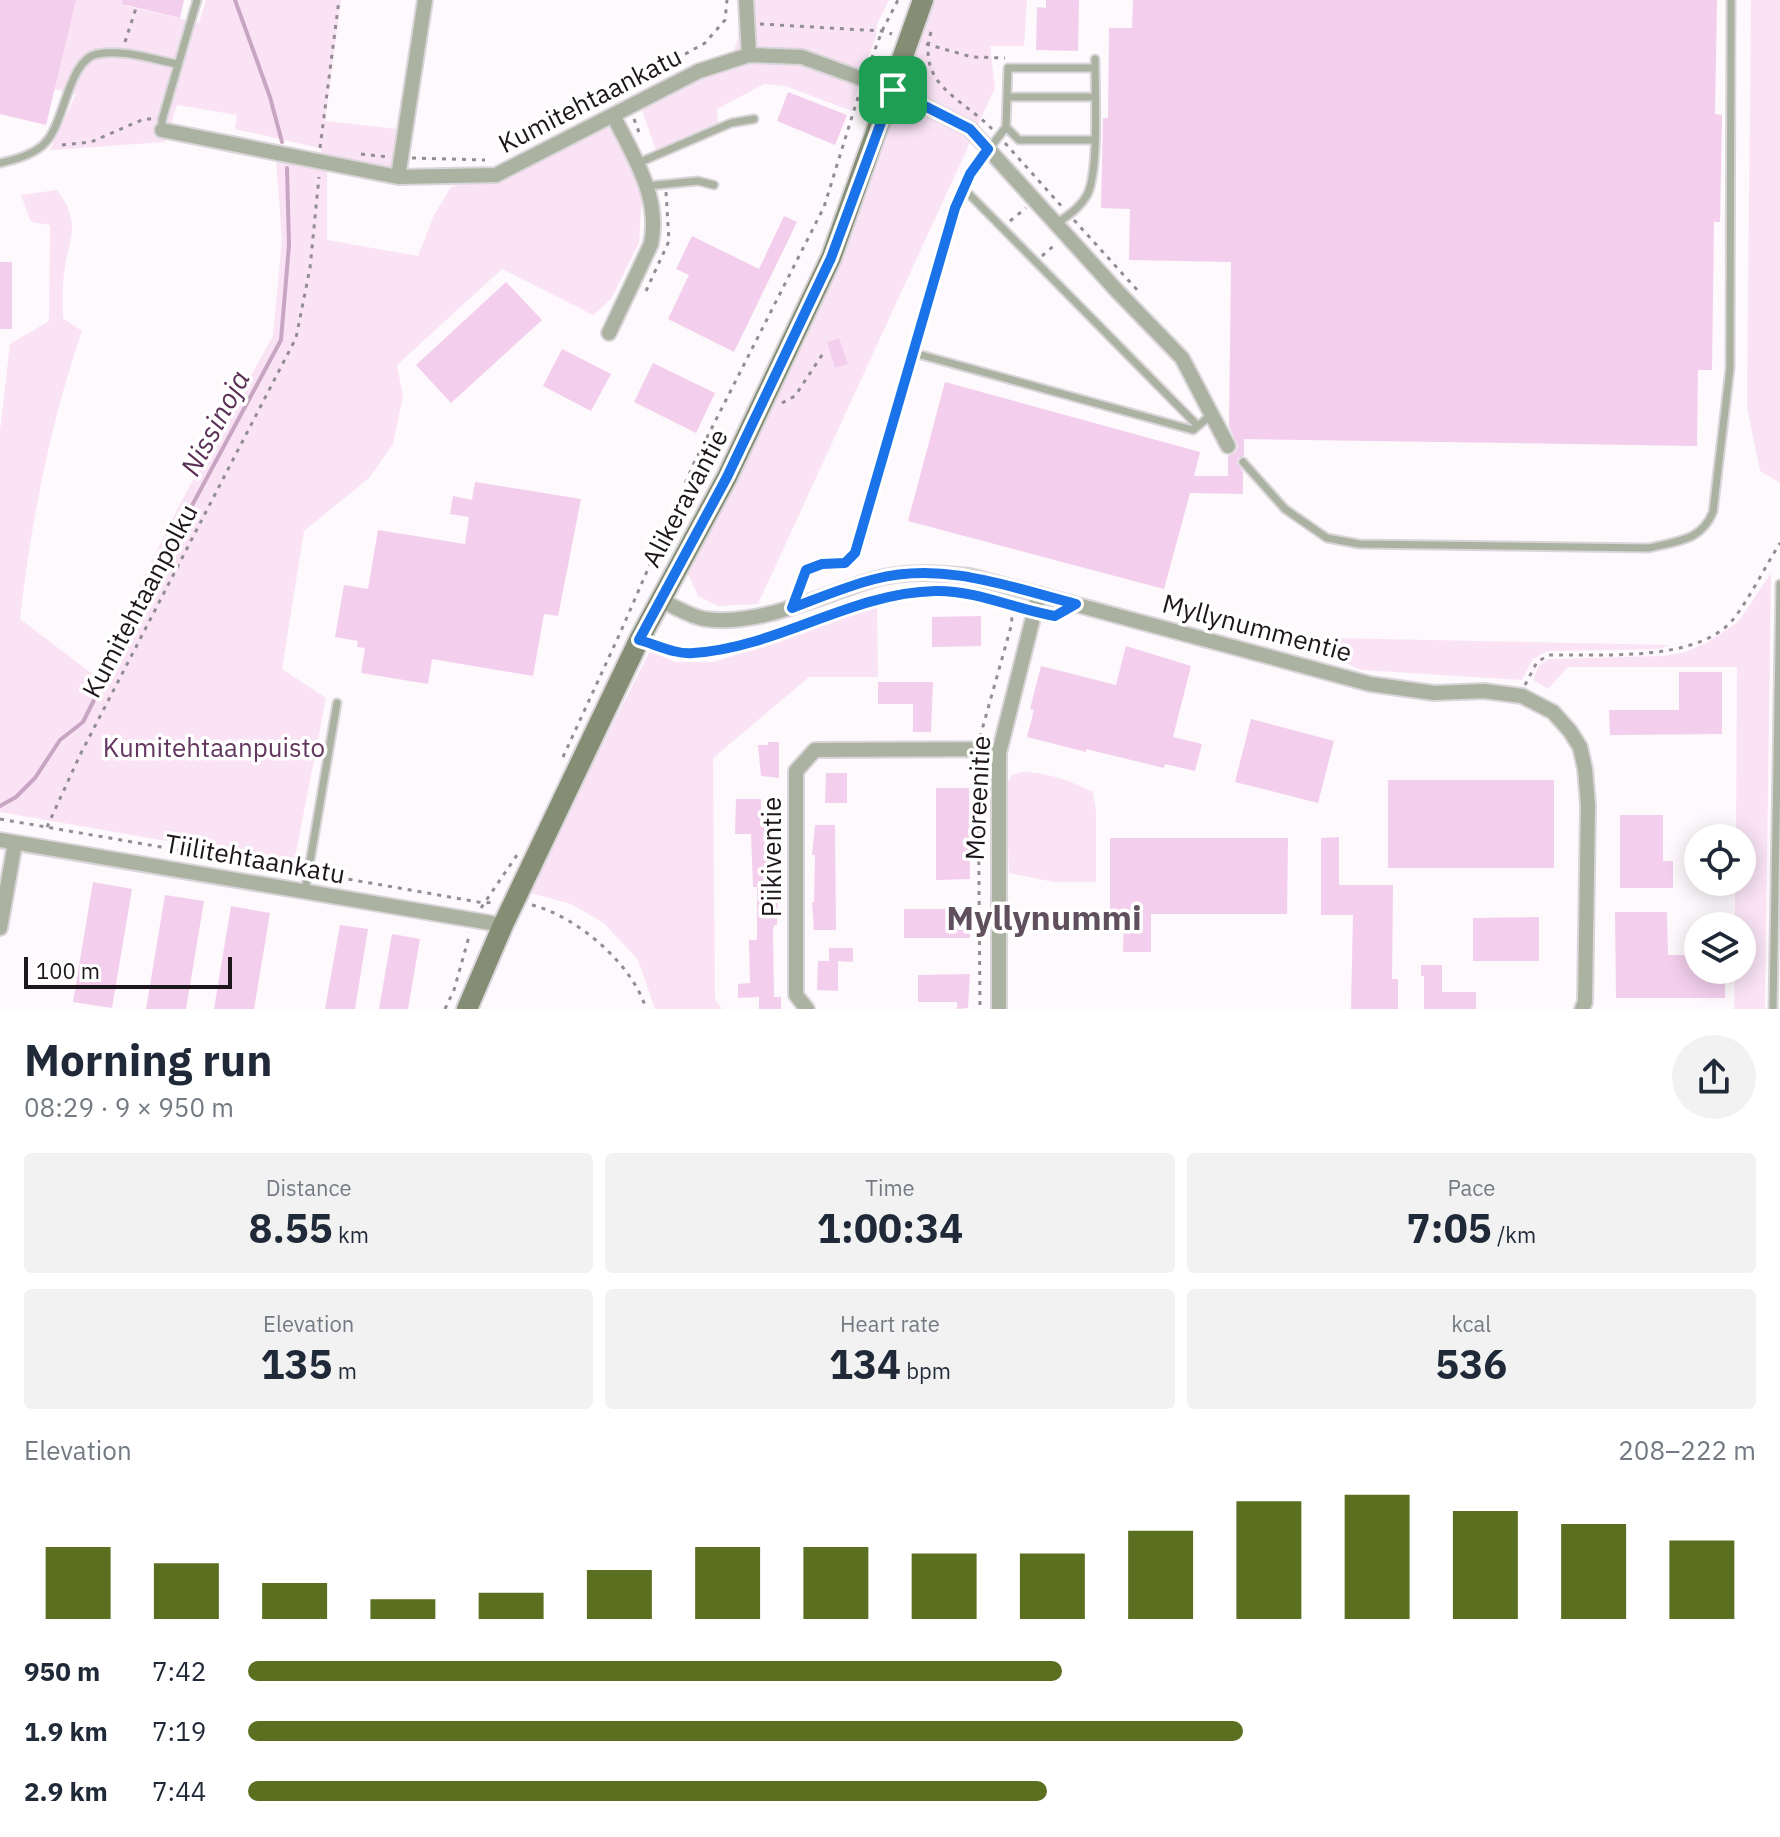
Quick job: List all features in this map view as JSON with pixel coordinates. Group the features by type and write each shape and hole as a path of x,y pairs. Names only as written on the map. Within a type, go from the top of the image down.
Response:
{"street":[{"path":"398,177 425,0"},
{"path":"746,0 749,55"},
{"name":"Alikeravantie","path":"467,1009 630,636 660,600 727,477 831,258 893,90 919,42 923,0"},
{"name":"Kumitehtaankatu","path":"162,130 320,156 398,177 496,175 699,71 749,55 802,57 893,90 970,129 1182,358 1228,446"},
{"path":"609,333 651,244 654,229 647,186 613,115"},
{"name":"Myllynummentie","path":"660,600 701,619 726,621 792,608 875,579 907,574 970,576 1370,684 1434,693 1484,691 1522,696 1553,712 1570,731 1580,747 1585,769 1588,805 1584,1006"},
{"name":"Moreenitie","path":"999,1009 1000,749 1039,594"},
{"name":"Piikiventie","path":"807,1009 796,995 796,771 815,750 1000,749"},
{"path":"0,928 8,841"},
{"name":"Tiilitehtaankatu","path":"8,841 503,925"}],"lane":[{"path":"162,130 177,64 197,0"},
{"path":"1243,462 1285,509 1327,538 1359,544 1649,548 1686,540 1707,528 1713,512 1730,368 1731,0"},
{"path":"0,163 15,160 44,145 54,132 81,63 95,54 122,54 177,64"},
{"path":"792,608 806,570 822,564 845,563 855,553 955,208 970,174 1006,127 1008,68 1095,63 1094,140 1089,191 1080,205 1056,224"},
{"path":"1007,97 1094,97"},
{"path":"636,164 731,123 754,119"},
{"path":"1006,127 1019,140 1094,140"},
{"path":"647,186 698,181 714,185"},
{"path":"964,189 1198,426"},
{"path":"914,353 1193,430 1211,415"},
{"path":"1773,1009 1780,584"},
{"path":"305,891 337,703"}],"path":[{"name":"Kumitehtaanpolku","path":"47,827 80,755 296,338 310,268 339,0"},
{"path":"520,146 705,43 725,20 727,0"},
{"path":"557,769 630,636 694,463 824,207 864,80 882,31 898,0"},
{"path":"122,54 136,8"},
{"path":"725,20 882,31 919,42"},
{"path":"62,145 91,142 148,118"},
{"path":"361,154 494,160"},
{"path":"763,401 781,403 795,396 824,352"},
{"path":"1522,696 1532,669 1549,655 1662,652 1686,648 1707,638 1734,620 1780,543"},
{"path":"630,636 689,654 746,644 866,601 934,591 971,593 1034,612"},
{"path":"0,819 484,903 515,901 551,910 585,931 620,965 643,999 646,1009"},
{"path":"445,1009 454,990 474,920 520,849"}],"green space":[{"path":"76,0 128,0 127,6 199,23 206,0 341,0 325,121 398,129 396,172 325,157 320,148 235,129 237,115 177,105 165,142 50,150 76,94 53,89"},
{"path":"753,0 889,0 877,24 876,37 860,78 852,111 785,86 764,84 717,109 718,123 656,150 639,102 730,61 738,39 739,15 753,17"},
{"path":"921,0 1027,0 1024,46 990,46 995,88 758,604 718,606 698,596 687,572 736,478"},
{"path":"1751,0 1780,0 1780,483 1760,471 1747,407"},
{"name":"Kumitehtaanpuisto","path":"613,115 612,131 642,194 639,243 611,299 593,315 502,269 397,365 403,396 393,444 369,478 304,531 282,669 326,698 294,863 0,812 0,431 10,344 49,321 50,225 31,222 21,195 57,190 70,213 72,232 63,279 63,318 82,331 60,402 43,474 20,619 95,676 182,500 273,336 282,240 276,158 327,169 327,240 418,256 434,215 451,187 496,175"},
{"path":"1771,573 1765,1009 1734,1009 1735,984 1756,984 1756,912 1735,912 1735,896 1756,896 1756,824 1736,824 1737,667 1568,667 1548,689 1533,680 1539,665 1549,659 1663,656 1685,652 1708,642 1738,622"},
{"path":"877,606 878,677 809,677 713,758 715,999 722,1009 655,1009 638,960 604,923 571,904 527,892 650,651 675,662 715,662"},
{"path":"1284,637 1669,645 1659,649 1548,651 1533,659 1522,680 1362,670"},
{"path":"1022,772 1059,778 1093,792 1096,882 1054,882 1009,873 1006,785 1012,775"}],"building":[{"path":"0,0 76,0 46,125 0,114"},
{"path":"122,0 184,0 180,18 122,4"},
{"path":"1046,0 1079,0 1078,51 1036,50 1037,7 1046,8"},
{"path":"1133,0 1717,0 1715,114 1722,115 1720,222 1714,222 1712,370 1698,370 1697,446 1244,439 1244,456 1238,458 1237,463 1243,472 1243,494 1190,493 1164,589 908,521 945,382 1200,452 1194,476 1228,476 1228,456 1236,452 1238,446 1229,426 1231,262 1129,260 1130,209 1101,208 1103,118 1108,118 1109,28 1132,28"},
{"path":"788,92 847,115 835,145 777,121"},
{"path":"784,216 797,222 734,352 668,319 689,275 676,269 692,236 759,269"},
{"path":"0,262 12,262 12,329 0,329"},
{"path":"506,282 542,320 451,403 416,365"},
{"path":"839,338 848,364 835,368 827,342"},
{"path":"562,349 611,374 591,411 543,386"},
{"path":"653,363 715,393 696,433 634,402"},
{"path":"475,482 581,499 558,616 544,614 533,676 432,659 428,684 361,673 365,648 357,647 358,641 335,637 344,585 368,589 378,530 465,544 469,517 450,514 453,496 472,500"},
{"path":"981,616 981,646 932,647 932,617"},
{"path":"1126,646 1191,666 1173,737 1202,744 1195,771 1165,764 1164,768 1027,737 1034,710 1030,709 1041,666 1116,685"},
{"path":"1679,672 1722,672 1722,734 1610,735 1609,710 1679,710"},
{"path":"878,682 933,682 931,732 913,732 913,704 878,704"},
{"path":"1251,719 1334,741 1318,803 1235,782"},
{"path":"768,742 779,742 779,778 761,776 758,745 768,745"},
{"path":"826,773 847,773 847,803 825,803"},
{"path":"1388,780 1554,780 1554,868 1388,868"},
{"path":"936,788 969,788 970,879 936,880"},
{"path":"736,799 761,799 761,814 768,814 768,848 775,848 777,862 780,862 777,925 774,925 773,932 774,997 781,997 781,1009 759,1009 759,997 738,998 738,984 750,983 749,940 757,940 757,887 753,887 751,834 735,834"},
{"path":"1620,815 1663,815 1663,861 1673,861 1673,888 1620,888"},
{"path":"815,825 835,825 836,930 814,930 815,855 812,855"},
{"path":"1339,837 1339,885 1393,885 1392,979 1398,979 1398,1009 1351,1009 1353,915 1321,915 1321,838"},
{"path":"1110,838 1288,838 1287,914 1151,914 1151,952 1123,952 1124,914 1110,914"},
{"path":"93,882 132,889 112,1008 73,1002"},
{"path":"165,895 204,901 186,1009 146,1009"},
{"path":"231,906 270,913 254,1009 214,1009"},
{"path":"904,909 970,909 970,938 904,938"},
{"path":"1615,912 1667,912 1668,955 1684,955 1684,984 1725,984 1725,998 1616,998"},
{"path":"1539,917 1539,961 1473,961 1473,918"},
{"path":"340,925 368,929 355,1009 325,1009"},
{"path":"392,934 420,939 408,1009 379,1009"},
{"path":"829,948 853,948 853,962 838,961 838,991 817,990 818,961 829,961"},
{"path":"1421,965 1442,965 1442,992 1476,992 1476,1009 1424,1009"},
{"path":"970,974 968,1008 957,1009 957,1002 918,1002 918,975"}],"waterway":[{"name":"Nissinoja","path":"235,0 270,97 282,142"},
{"name":"Nissinoja","path":"105,677 117,645 281,340 289,245 287,168"},
{"name":"Nissinoja","path":"0,806 16,797 35,778 60,740 83,722 102,684"}],"district":[{"name":"Myllynummi","path":"1044,918"}],"route":[{"path":"893,90 970,129 988,149 970,174 955,208 855,553 845,563 822,564 806,570 792,608 875,579 939,573 970,576 1076,604 1055,616 1011,607 971,593 934,591 866,601 746,644 689,654 639,640 727,477 831,258 893,90"}]}
